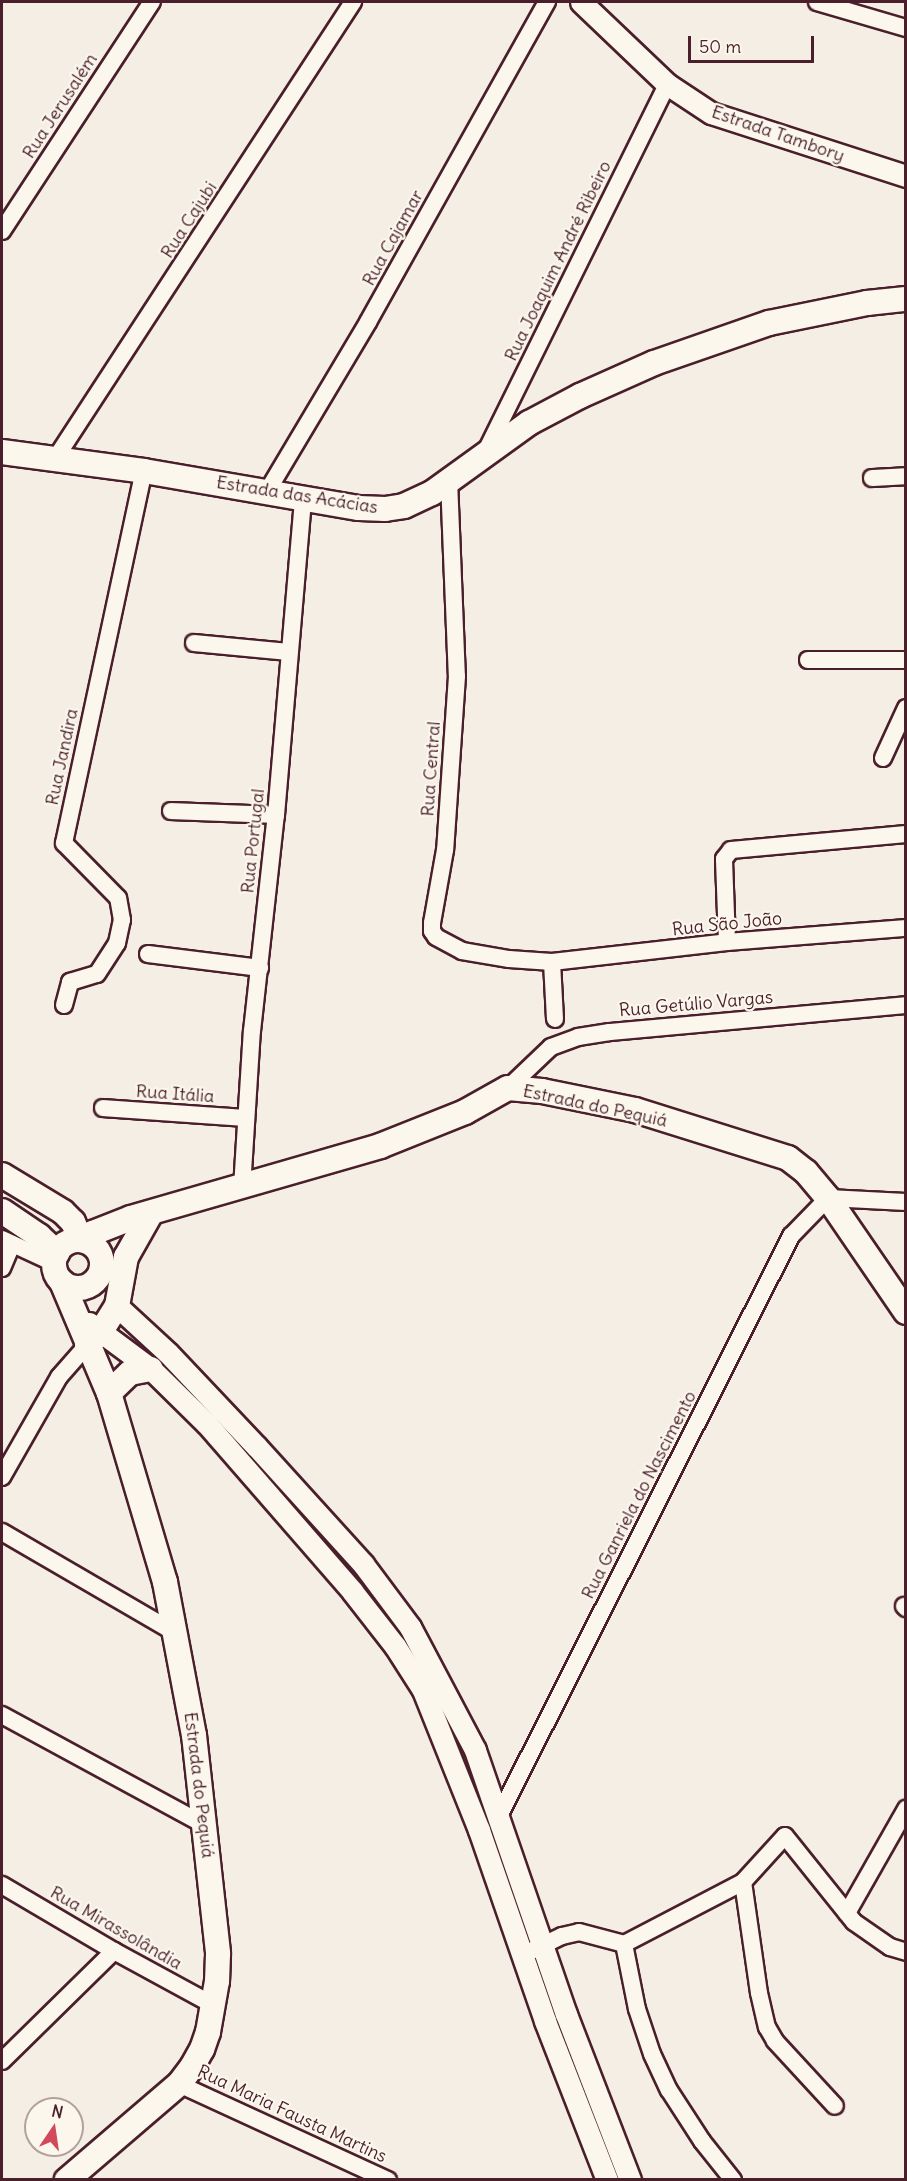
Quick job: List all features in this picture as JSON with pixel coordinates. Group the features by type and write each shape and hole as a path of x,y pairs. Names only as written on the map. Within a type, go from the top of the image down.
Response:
{"main road":[{"name":"Estrada das Acácias","path":"2,455 55,459 144,471 268,490 303,498 385,509 404,506 449,480 529,423 580,396 701,345 769,323 867,303 906,299"},
{"name":"Estrada do Pequiá","path":"83,1240 105,1227 380,1146 465,1112 508,1088 542,1091 635,1110 788,1158 806,1172 828,1198 906,1312"},
{"path":"2,1175 63,1212 73,1222 83,1240 98,1250 101,1257 99,1275 117,1306"},
{"path":"2,1211 39,1236 72,1287 82,1287 99,1275 109,1272 126,1257 151,1213"},
{"path":"58,1266 63,1245 83,1240"},
{"path":"94,1339 117,1306 126,1257"},
{"name":"Estrada do Pequiá","path":"58,1266 73,1308 94,1339 165,1582 177,1634 205,1825 218,1954 213,2005 202,2049 179,2084 67,2180"},
{"path":"109,1393 130,1373 151,1369"}],"street":[{"name":"Rua Jerusalém","path":"2,231 152,2"},
{"name":"Rua Cajubi","path":"55,459 353,2"},
{"name":"Rua Cajamar","path":"268,490 368,322 547,2"},
{"name":"Estrada Tambory","path":"581,2 667,84 711,113 906,176"},
{"path":"817,2 906,28"},
{"name":"Rua Joaquim André Ribeiro","path":"484,455 667,84"},
{"name":"Rua Jandira","path":"64,1005 70,982 97,974 117,943 122,920 118,898 64,843 144,471"},
{"path":"872,478 906,476"},
{"name":"Rua Central","path":"449,480 457,676 445,850 432,931 445,944 462,951 509,959 552,962"},
{"name":"Rua Portugal","path":"242,1188 245,1118 276,815 303,498"},
{"path":"194,643 289,652"},
{"path":"808,660 906,660"},
{"path":"883,758 906,708"},
{"path":"171,811 276,815"},
{"path":"727,942 724,859 730,850 906,834"},
{"name":"Rua São João","path":"552,962 727,942 906,928"},
{"path":"148,954 260,968"},
{"path":"552,962 555,1019"},
{"name":"Rua Getúlio Vargas","path":"508,1088 551,1047 578,1037 906,1005"},
{"name":"Rua Itália","path":"103,1108 245,1118"},
{"path":"828,1198 906,1202"},
{"name":"Rua Ganriela do Nascimento","path":"498,1818 791,1236 828,1198"},
{"path":"2,1268 7,1241 58,1266"},
{"path":"117,1306 168,1353 279,1471 363,1564 410,1627 475,1750 566,2014 630,2180"},
{"path":"2,1477 59,1377 94,1339 151,1369 207,1424 352,1591 395,1646 423,1690 479,1830 545,2021 607,2180"},
{"path":"261,1487 279,1471"},
{"path":"2,1532 177,1634"},
{"path":"2,1715 205,1825"},
{"path":"847,1913 906,1809"},
{"path":"523,1955 561,1936 579,1932 624,1944 743,1882 784,1836 847,1913 866,1931 890,1947 906,1952"},
{"path":"743,1882 759,1993 767,2027 775,2041 835,2106"},
{"name":"Rua Mirassolândia","path":"4,1890 213,2005"},
{"path":"624,1944 637,2009 652,2054 669,2090 702,2141 733,2180"},
{"path":"2,2061 114,1951"},
{"name":"Rua Maria Fausta Martins","path":"179,2084 388,2180"}]}
